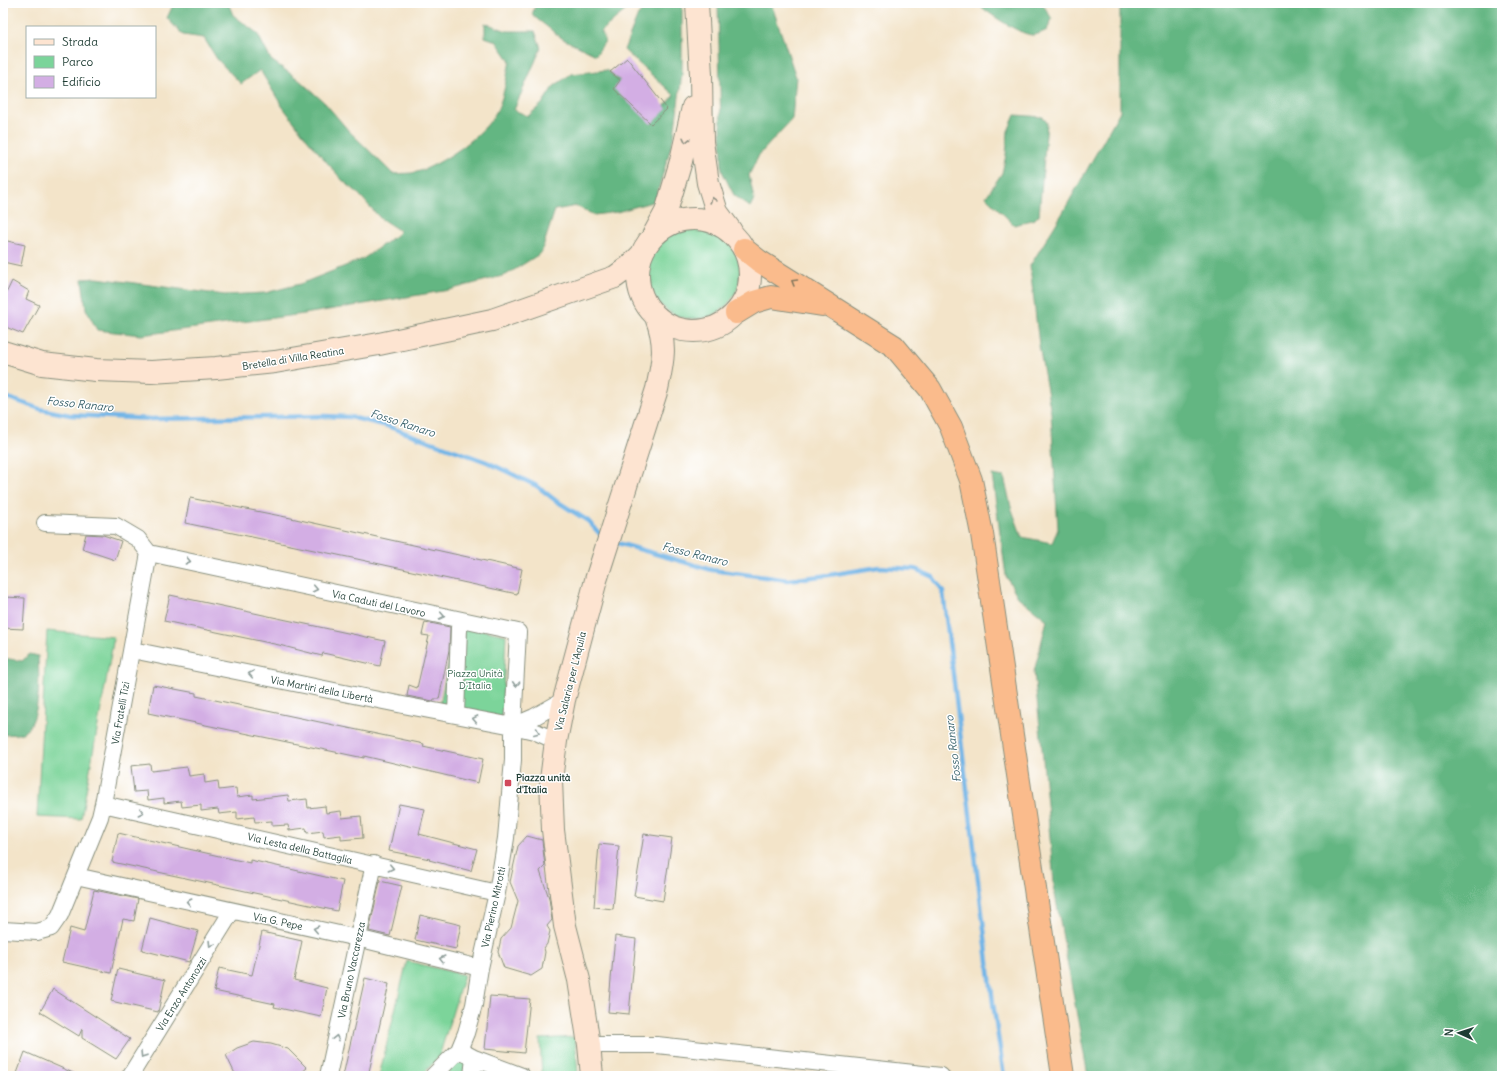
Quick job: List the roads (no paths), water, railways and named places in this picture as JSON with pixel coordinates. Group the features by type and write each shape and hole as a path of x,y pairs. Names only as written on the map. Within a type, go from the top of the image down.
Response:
{"highway":[{"path":"739,241 759,261 798,284 894,346 930,389 951,427 971,480 983,542 1063,1076"},
{"path":"736,313 754,302 771,297 817,303 838,311"}],"main road":[{"path":"578,290 603,288 617,289 627,292 670,326 686,331 702,331 721,325 736,313 746,299 750,282 750,266 739,241 717,212 708,184 702,142 701,75 697,3"},
{"path":"650,309 639,286 638,270 647,246 666,212 681,162 701,75"},
{"path":"578,290 615,277 630,266 666,226 683,220 700,219 718,224 739,241"},
{"name":"Bretella di Villa Reatina","path":"3,352 42,364 96,370 151,372 216,368 275,362 372,346 484,322 578,290"},
{"name":"Via Salaria per L'Aquila","path":"592,1076 590,1045 579,980 565,926 553,830 551,780 556,741 564,700 596,580 657,389 664,346 661,331 650,309"},
{"name":"Via Salaria per L'Aquila","path":"657,389 677,350 702,331"}],"street":[{"path":"45,523 116,526 138,539 149,553"},
{"name":"Via Caduti del Lavoro","path":"149,553 518,632 513,726"},
{"name":"Via Fratelli Tizi","path":"3,930 37,932 51,928 60,915 100,817 149,553"},
{"path":"456,715 459,628 461,620"},
{"name":"Via Martiri della Libertà","path":"132,650 513,726"},
{"path":"513,726 534,717 564,700"},
{"path":"513,726 534,731 556,741"},
{"name":"Via Pierino Mitrotti","path":"433,1076 459,1050 474,1005 506,838 513,760 513,726"},
{"name":"Via Lesta della Battaglia","path":"103,804 374,864 496,893"},
{"name":"Via Bruno Vaccarezza","path":"328,1076 374,864"},
{"name":"Via G. Pepe","path":"76,876 357,938 480,968"},
{"name":"Via Enzo Antonozzi","path":"130,1076 232,911"},
{"path":"590,1045 657,1045 941,1076"},
{"path":"459,1050 474,1058 522,1076"},
{"path":"472,1076 474,1058"}],"waterway":[{"name":"Fosso Ranaro","path":"3,396 40,409 70,415 151,419 324,416 350,417 384,425 487,462 537,486 555,500 588,521 604,537"},
{"name":"Fosso Ranaro","path":"614,542 712,570 788,580 879,567 915,569 933,577 943,592 993,1003 1004,1076"}],"place":[{"name":"Piazza unità d'Italia","path":"508,783"}],"park label":[{"name":"Piazza Unità D'Italia","path":"475,678"}]}
